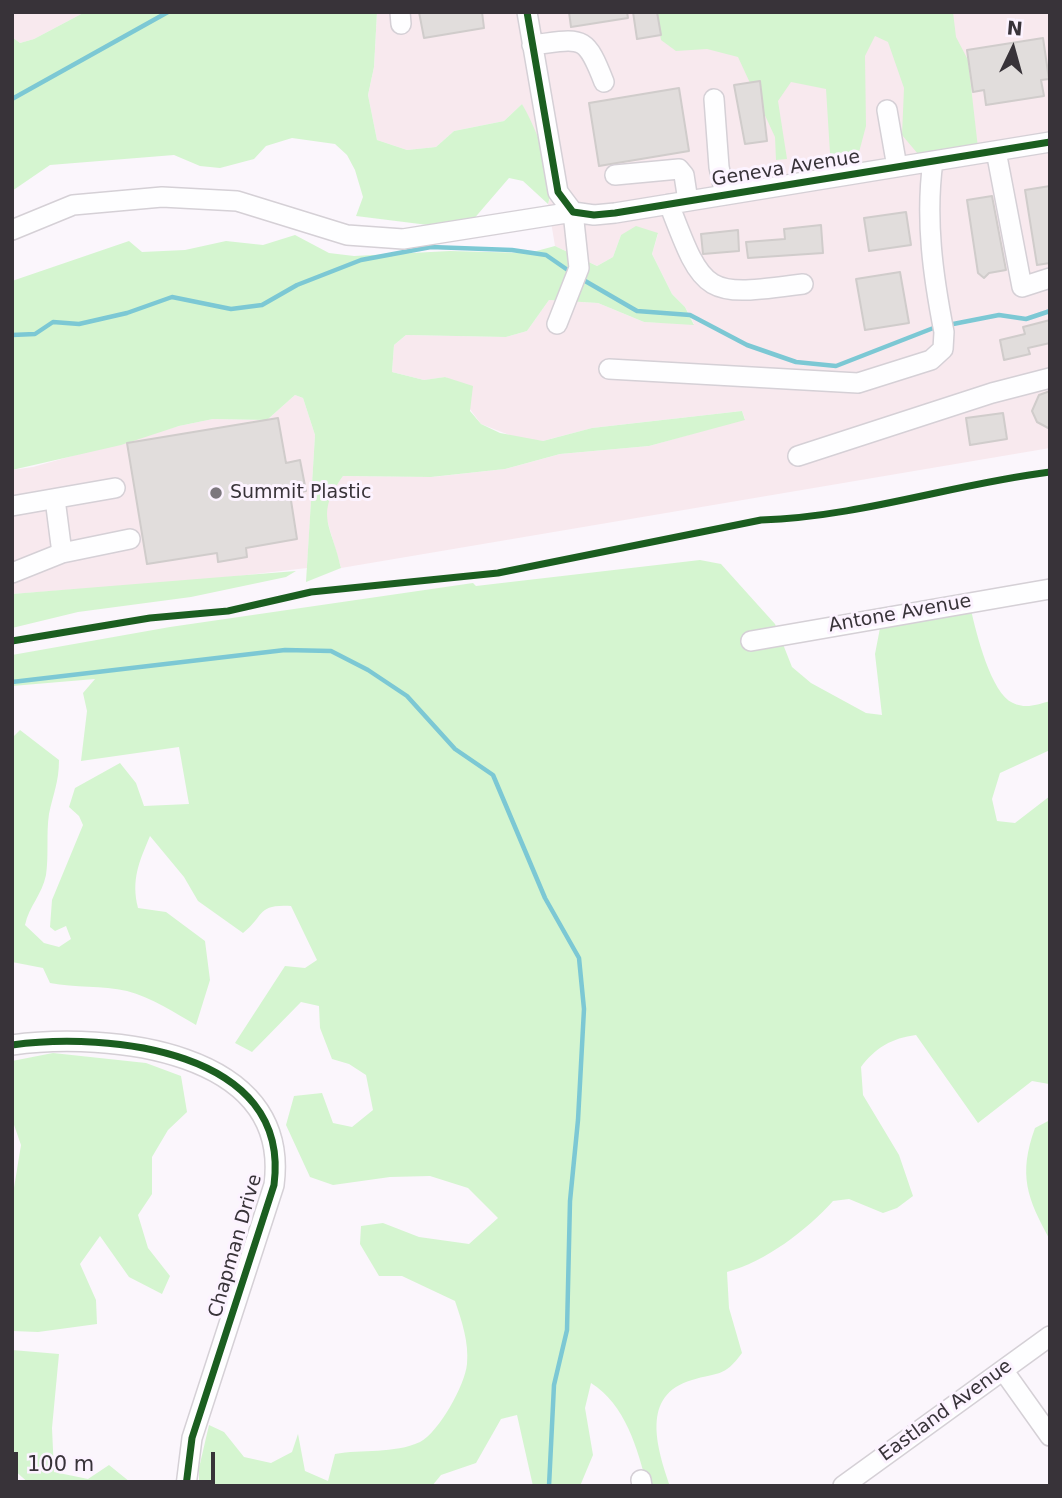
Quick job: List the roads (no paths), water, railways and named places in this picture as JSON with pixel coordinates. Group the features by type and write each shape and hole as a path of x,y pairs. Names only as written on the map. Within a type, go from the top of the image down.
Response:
{"street":[{"path":"527,12 553,171 558,192 573,212 576,275 557,324"},
{"path":"532,45 581,42 591,48 604,82"},
{"path":"714,99 724,195"},
{"path":"887,110 897,167"},
{"name":"Geneva Avenue","path":"12,230 73,205 162,197 237,201 347,235 403,239 573,212 594,215 679,203 1050,142"},
{"path":"996,151 1022,287 1050,278"},
{"path":"609,369 858,383 930,360 943,349 929,228 933,161"},
{"path":"615,175 679,169 684,174 679,203 689,255 713,284 739,292 803,284"},
{"path":"798,456 992,393 1050,378"},
{"path":"12,506 115,488"},
{"path":"55,499 62,553"},
{"path":"12,573 62,553 130,539"},
{"name":"Antone Avenue","path":"751,641 1050,589"},
{"name":"Chapman Drive","path":"12,1045 52,1041 104,1042 196,1062 226,1078 245,1094 269,1132 274,1153 274,1185 192,1438 186,1486"},
{"name":"Eastland Avenue","path":"843,1486 1050,1336"},
{"path":"1003,1370 1050,1436"}],"waterway":[{"path":"12,99 168,12"},
{"path":"12,335 35,334 53,322 79,324 127,313 172,297 231,309 262,305 297,285 361,260 431,247 512,250 546,255 572,273"},
{"path":"580,278 637,311 690,315 747,345 796,362 836,366 936,327"},
{"path":"948,325 999,315 1026,319 1050,311"},
{"path":"12,682 285,650 331,651 368,670 407,696 455,749 493,775 545,898 579,958 584,1009 570,1201 567,1330 554,1385 549,1486"}],"place":[{"name":"Summit Plastic","path":"216,493"}]}
